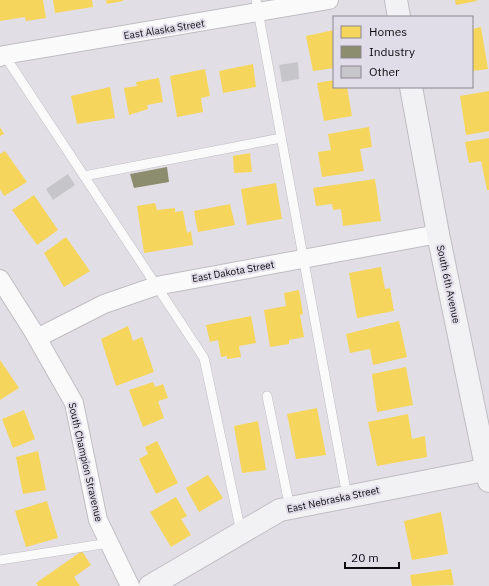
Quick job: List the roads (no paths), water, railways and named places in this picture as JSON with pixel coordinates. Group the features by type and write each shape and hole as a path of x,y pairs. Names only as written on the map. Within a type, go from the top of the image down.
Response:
{"street":[{"name":"East Alaska Street","path":"1,53 258,7 329,0"},
{"path":"396,0 399,16"},
{"name":"South 6th Avenue","path":"411,88 438,234 488,473"},
{"name":"East Dakota Street","path":"37,338 104,304 156,286 438,234"},
{"name":"South Champion Stravenue","path":"0,279 37,338 74,403 98,520 130,586"},
{"name":"East Nebraska Street","path":"150,586 280,510 347,496 488,473"}],"lane":[{"path":"258,7 347,496"},
{"path":"1,53 204,358 241,533"},
{"path":"84,176 281,138"},
{"path":"267,396 290,508"},
{"path":"0,560 109,543"}]}
